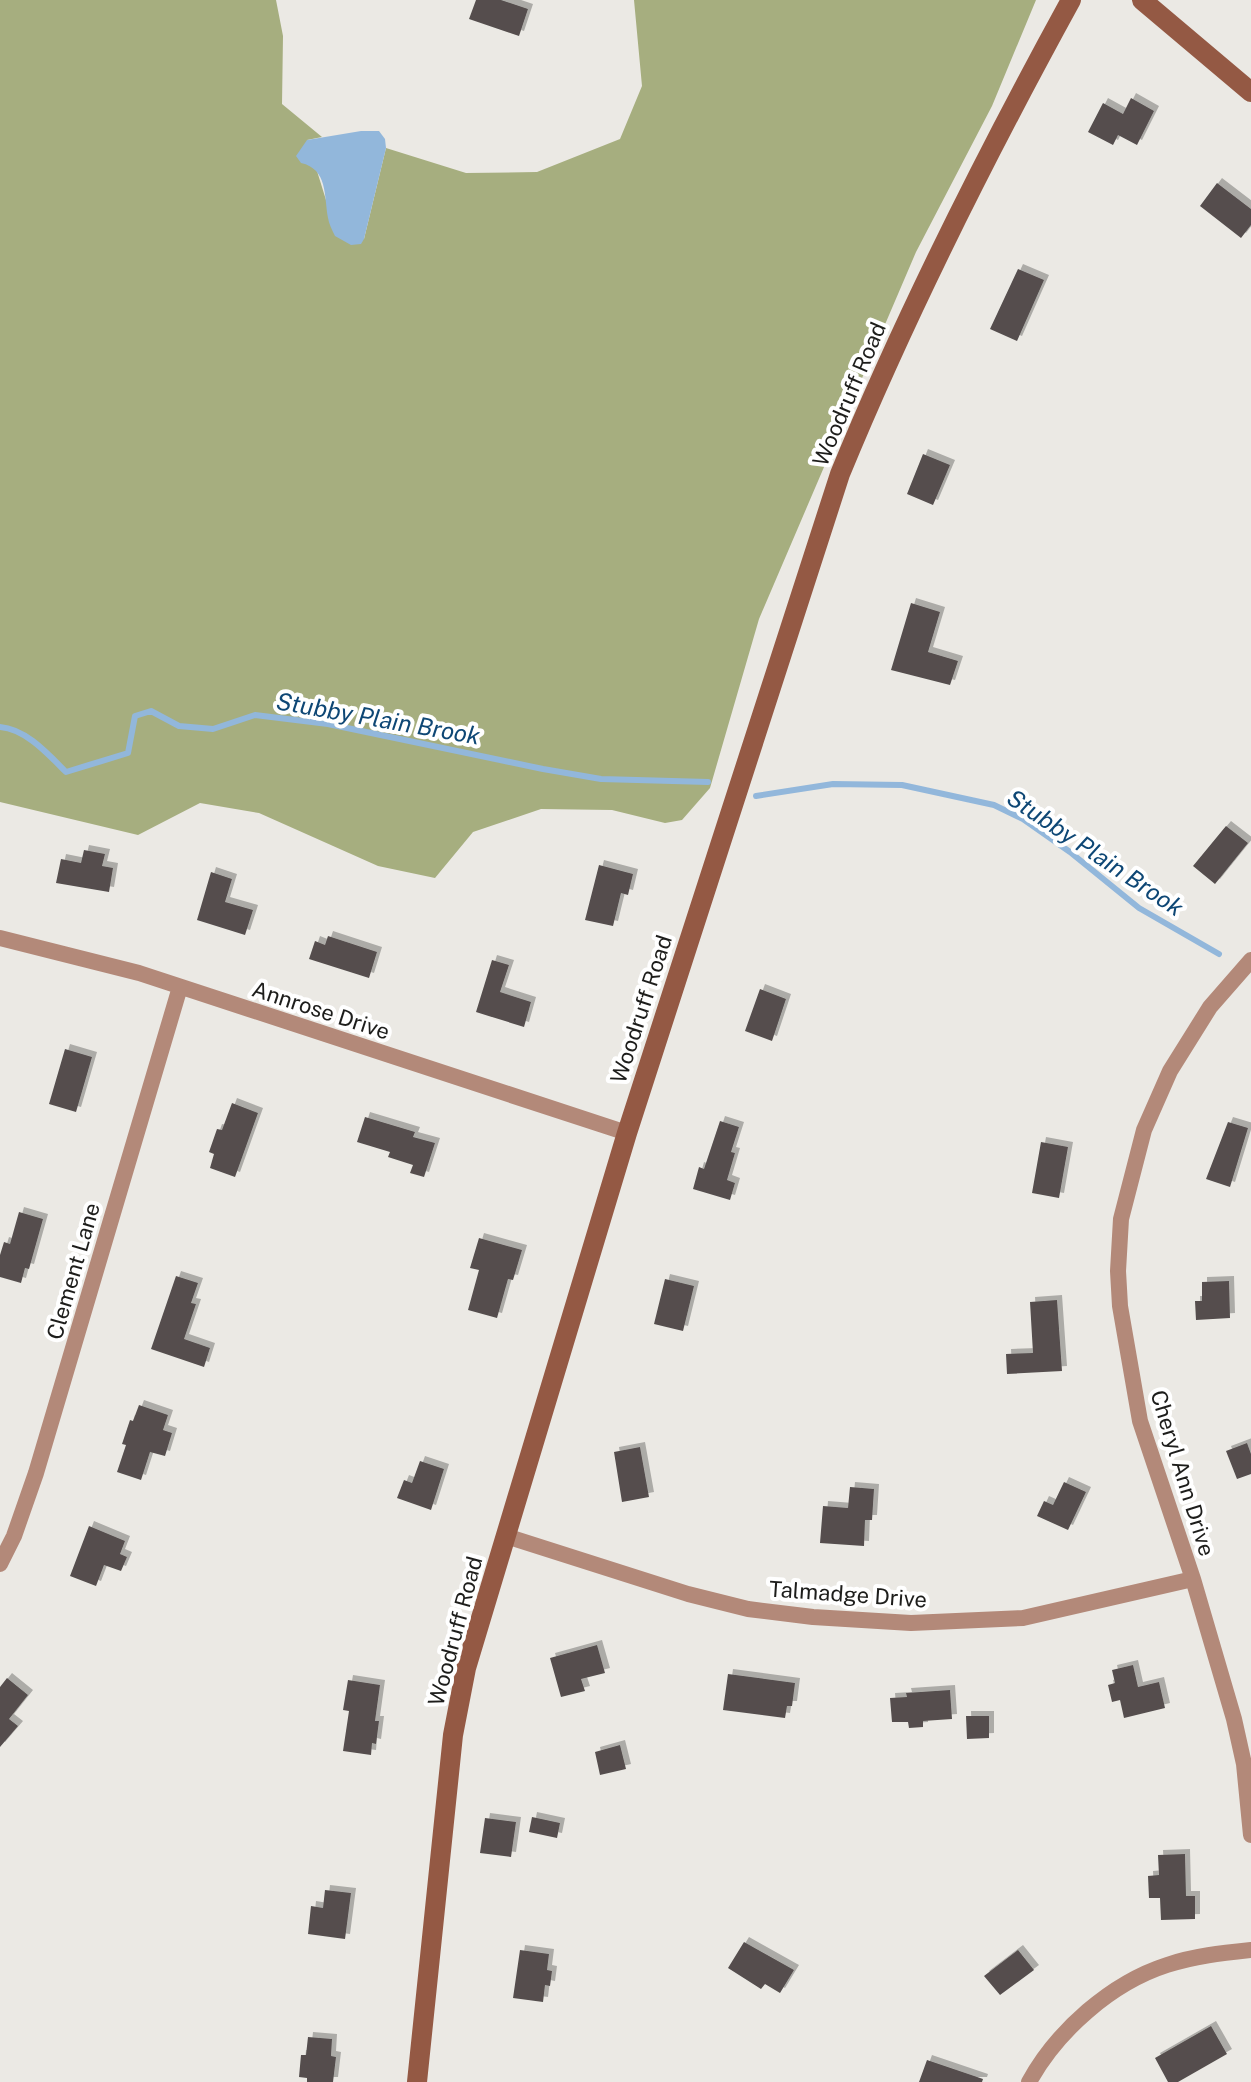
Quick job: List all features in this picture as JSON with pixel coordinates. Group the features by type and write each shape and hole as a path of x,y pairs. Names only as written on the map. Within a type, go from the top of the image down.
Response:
{"street":[{"name":"Woodruff Road","path":"417,2082 453,1735 466,1668 627,1133 840,474 883,369 971,184 1071,0"},
{"path":"1142,0 1251,92"},
{"name":"Annrose Drive","path":"0,938 139,973 627,1133"},
{"name":"Cheryl Ann Drive","path":"1251,960 1210,1007 1170,1071 1144,1130 1121,1219 1118,1271 1120,1306 1140,1421 1193,1579 1234,1719 1244,1764 1251,1835"},
{"name":"Clement Lane","path":"0,1564 14,1536 36,1473 180,987"},
{"name":"Talmadge Drive","path":"506,1536 688,1594 748,1609 855,1620 911,1623 1023,1618 1193,1579"},
{"path":"1029,2082 1057,2043 1105,1996 1164,1966 1206,1955 1251,1950"}],"green space":[{"path":"0,0 276,0 283,36 282,104 322,137 307,140 310,165 317,171 326,200 364,239 386,148 466,173 537,172 620,139 642,86 634,0 1036,0 992,106 916,252 759,619 710,788 682,820 665,823 612,810 541,809 473,832 435,878 378,866 259,813 200,803 138,835 0,802"}],"water":[{"path":"379,131 385,139 386,148 364,239 361,244 351,245 335,236 328,220 320,177 296,156 307,140"}],"building":[{"path":"476,0 501,0 528,9 519,36 469,19"},
{"path":"1131,98 1154,111 1137,145 1118,135 1113,145 1088,132 1103,103 1123,114"},
{"path":"1217,183 1251,209 1251,225 1241,238 1200,206"},
{"path":"1018,269 1044,280 1017,341 990,329"},
{"path":"923,454 950,465 933,505 907,494"},
{"path":"911,603 940,612 928,652 958,661 950,685 891,670"},
{"path":"1226,826 1248,843 1215,884 1193,866"},
{"path":"84,850 105,854 102,866 113,868 109,892 56,883 61,859 81,863"},
{"path":"599,865 633,874 628,895 621,893 613,926 585,920"},
{"path":"211,872 232,879 225,902 253,910 245,935 197,920"},
{"path":"328,936 377,952 369,978 309,959 315,941 325,945"},
{"path":"492,960 509,965 500,992 531,1002 524,1027 476,1012"},
{"path":"760,989 786,999 772,1041 745,1031"},
{"path":"65,1049 92,1057 76,1112 49,1104"},
{"path":"232,1103 258,1113 235,1177 210,1168 214,1154 209,1152 217,1129 222,1130"},
{"path":"365,1117 415,1132 413,1137 435,1143 424,1177 410,1173 413,1165 388,1157 390,1152 357,1142"},
{"path":"720,1121 739,1127 727,1180 735,1183 730,1200 693,1189 699,1167 704,1169"},
{"path":"1228,1122 1248,1128 1230,1187 1206,1179"},
{"path":"1041,1142 1068,1147 1059,1198 1032,1193"},
{"path":"19,1212 43,1219 29,1269 25,1268 21,1283 0,1277 0,1255 4,1242 10,1244"},
{"path":"479,1238 522,1250 513,1280 508,1279 497,1318 468,1310 479,1270 470,1268"},
{"path":"176,1276 198,1283 191,1303 196,1304 184,1339 210,1348 204,1367 151,1349"},
{"path":"665,1279 694,1286 683,1331 654,1324"},
{"path":"1229,1281 1230,1318 1196,1320 1195,1301 1202,1301 1202,1282"},
{"path":"1057,1300 1062,1371 1007,1374 1006,1354 1033,1353 1030,1302"},
{"path":"139,1405 168,1415 163,1430 172,1433 165,1456 150,1452 141,1480 117,1472 126,1445 122,1444"},
{"path":"1247,1443 1251,1454 1251,1474 1237,1479 1226,1451"},
{"path":"640,1447 649,1497 622,1502 614,1452"},
{"path":"420,1461 444,1469 431,1510 397,1498 404,1480 412,1483"},
{"path":"1064,1482 1086,1492 1068,1530 1037,1516 1044,1501 1053,1505"},
{"path":"850,1487 874,1489 872,1520 865,1520 864,1546 820,1543 823,1506 848,1508"},
{"path":"89,1526 125,1541 120,1554 127,1557 121,1571 104,1565 96,1586 70,1576"},
{"path":"597,1645 605,1673 581,1679 585,1691 561,1697 550,1658"},
{"path":"1133,1665 1138,1687 1159,1682 1165,1708 1124,1718 1120,1700 1112,1702 1108,1685 1115,1683 1112,1670"},
{"path":"728,1674 795,1683 792,1706 787,1706 785,1718 723,1710"},
{"path":"7,1678 28,1695 9,1719 18,1726 0,1747 0,1687"},
{"path":"348,1680 380,1685 375,1721 379,1721 371,1755 343,1751 349,1711 343,1710"},
{"path":"950,1690 952,1719 923,1721 923,1727 909,1728 908,1722 892,1722 890,1698 907,1697 906,1693"},
{"path":"966,1716 989,1716 989,1738 967,1739"},
{"path":"620,1745 626,1769 600,1775 595,1752"},
{"path":"532,1817 560,1823 557,1838 529,1832"},
{"path":"485,1818 516,1822 511,1857 480,1853"},
{"path":"1185,1854 1186,1896 1195,1896 1195,1919 1161,1920 1160,1898 1149,1898 1148,1876 1159,1875 1158,1855"},
{"path":"325,1890 351,1893 345,1939 308,1934 311,1906 323,1908"},
{"path":"744,1942 794,1970 780,1993 765,1984 761,1989 728,1968"},
{"path":"520,1950 549,1954 547,1970 552,1971 550,1986 545,1985 543,2002 513,1998"},
{"path":"1018,1950 1034,1970 1000,1995 984,1976"},
{"path":"1211,2026 1227,2054 1178,2082 1168,2082 1155,2058"},
{"path":"308,2037 332,2039 331,2056 336,2057 333,2082 307,2082 307,2078 299,2077 301,2055 306,2055"},
{"path":"927,2060 983,2079 982,2082 919,2082"}],"waterway":[{"name":"Stubby Plain Brook","path":"0,727 28,737 66,772 128,753 135,716 151,711 179,726 213,729 255,715 328,724 601,779 708,782"},
{"name":"Stubby Plain Brook","path":"756,796 833,784 902,785 994,805 1023,819 1070,852 1139,908 1219,954"}]}
